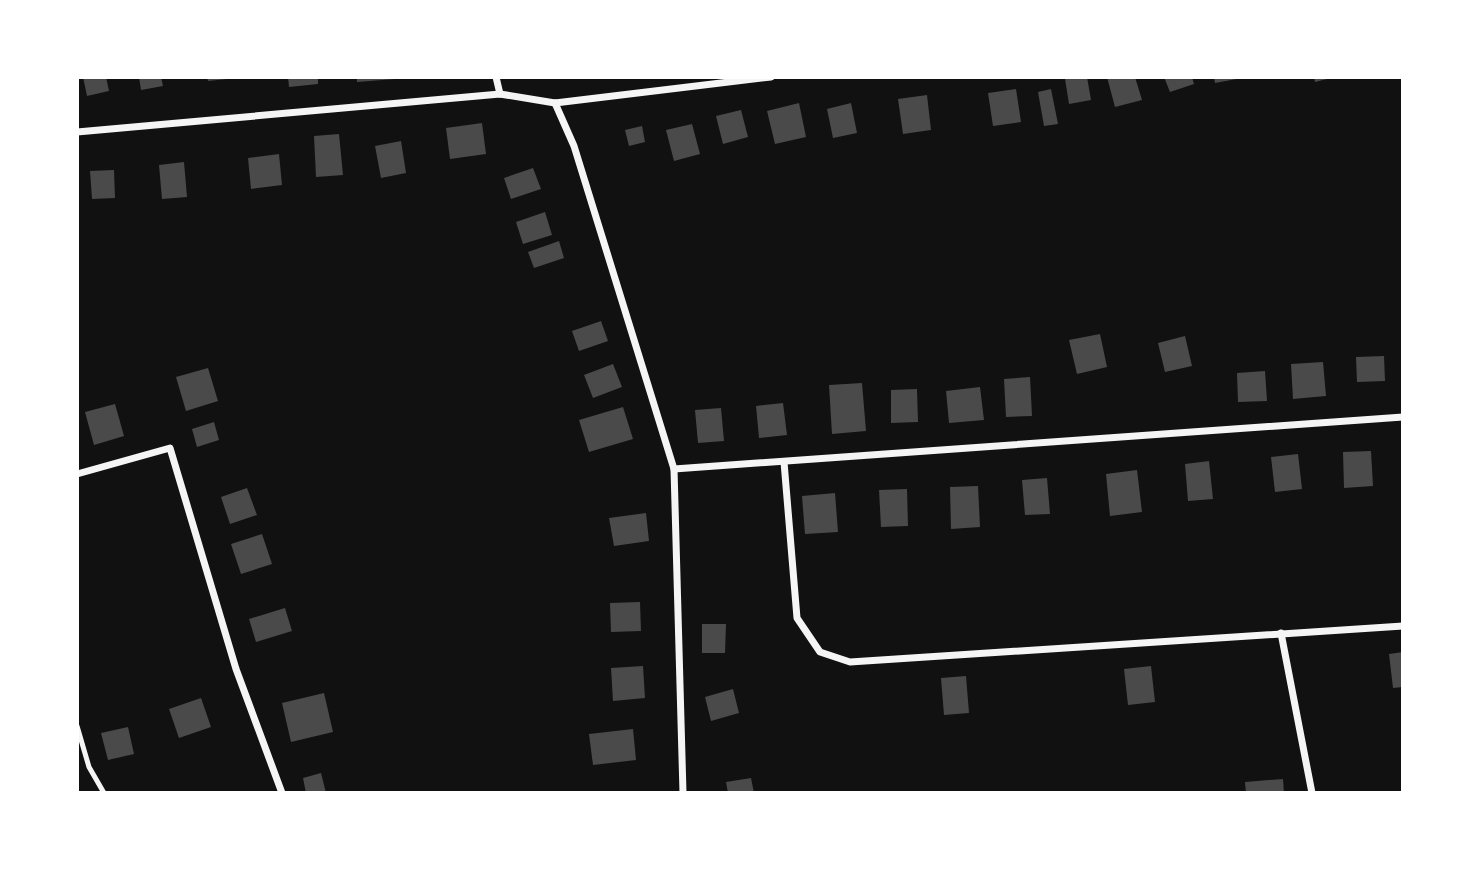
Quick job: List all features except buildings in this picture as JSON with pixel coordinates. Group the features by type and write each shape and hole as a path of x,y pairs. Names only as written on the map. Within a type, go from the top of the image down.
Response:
{"street":[{"path":"496,77 500,94"},
{"path":"77,132 500,94 555,103 771,77"},
{"path":"555,103 574,146 674,470 683,793"},
{"path":"674,470 1403,418"},
{"path":"77,474 170,448 236,669 282,793"},
{"path":"784,462 797,618 820,652 850,662 1403,626"},
{"path":"1281,633 1312,793"}],"lane":[{"path":"77,726 89,767 104,793"}]}
